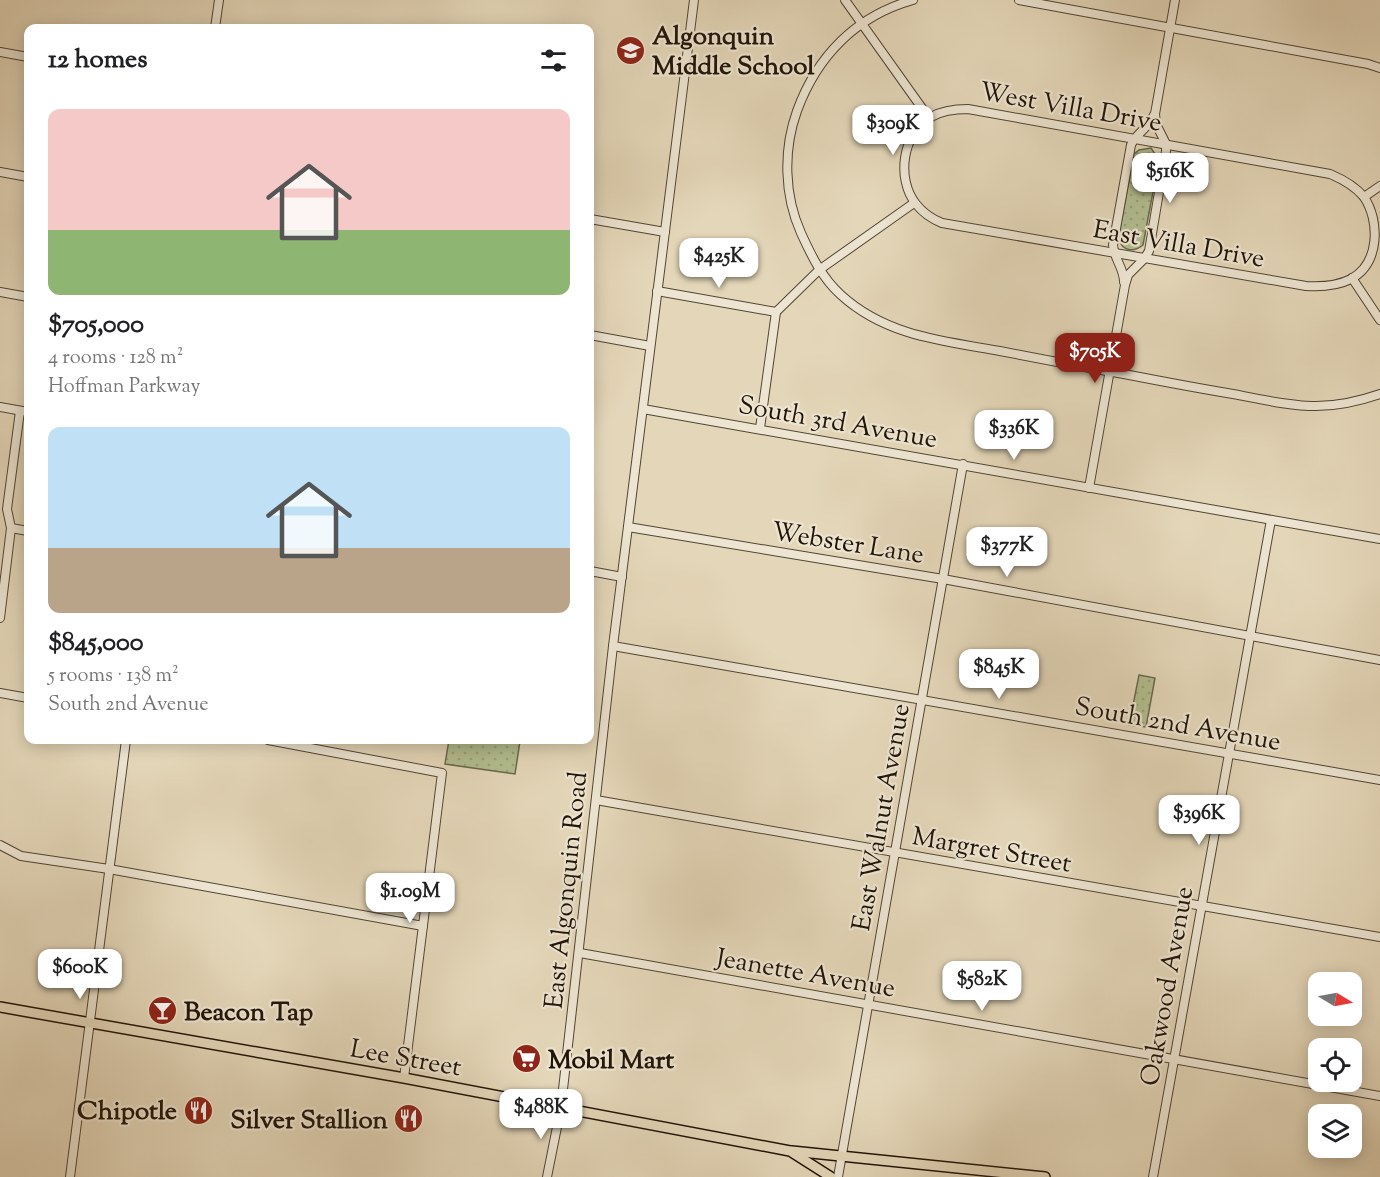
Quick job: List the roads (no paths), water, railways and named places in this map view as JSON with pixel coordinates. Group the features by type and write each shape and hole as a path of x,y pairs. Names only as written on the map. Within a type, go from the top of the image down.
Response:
{"main road":[{"name":"Lee Street","path":"0,1007 404,1078 790,1151 831,1177"},
{"path":"790,1151 1045,1177"}],"street":[{"path":"216,24 219,0"},
{"name":"East Algonquin Road","path":"547,1177 561,1107 613,646 694,0"},
{"path":"760,428 776,312 819,270 914,203 906,184 904,170 906,155 910,140 929,118 845,0"},
{"path":"913,0 891,8 850,31 819,68 803,94 795,118 789,145 788,176 793,215 819,270 840,295 866,314 903,333 1110,372 1301,405 1336,405 1380,394"},
{"path":"1019,0 1380,68"},
{"path":"1125,285 1124,274 1114,254 1113,245 1133,139 1147,128 1155,114 1174,0"},
{"path":"0,52 24,56"},
{"name":"West Villa Drive","path":"929,118 945,111 968,109 1166,144 1330,174 1342,179 1364,197"},
{"path":"1089,488 1125,285 1128,275 1144,259 1150,241 1166,144 1158,130 1155,114"},
{"path":"0,172 24,176"},
{"path":"1380,186 1364,197 1376,226 1376,242 1372,256 1352,278 1380,320"},
{"name":"East Villa Drive","path":"914,203 931,218 955,227 1306,286 1330,286 1352,278"},
{"path":"594,220 665,232"},
{"path":"657,291 776,312"},
{"path":"0,292 24,296"},
{"path":"594,336 650,346"},
{"path":"0,407 24,411 7,509 11,528 0,618"},
{"name":"South 3rd Avenue","path":"643,409 1380,539"},
{"name":"East Walnut Avenue","path":"838,1177 963,464"},
{"name":"Oakwood Avenue","path":"1153,1177 1271,520"},
{"name":"Webster Lane","path":"628,527 943,579 1380,660"},
{"path":"11,528 24,530"},
{"path":"594,572 622,577"},
{"name":"South 2nd Avenue","path":"613,646 1380,780"},
{"path":"0,693 24,697"},
{"path":"70,1177 126,744"},
{"path":"302,744 442,773 404,1078"},
{"name":"Margret Street","path":"596,800 1380,937"},
{"path":"0,845 21,856 110,869 423,926"},
{"name":"Jeanette Avenue","path":"580,953 1380,1096"}],"place":[{"name":"Algonquin Middle School","path":"631,50"},
{"name":"Beacon Tap","path":"163,1011"},
{"name":"Mobil Mart","path":"527,1059"},
{"name":"Chipotle","path":"198,1110"},
{"name":"Silver Stallion","path":"409,1119"}]}
